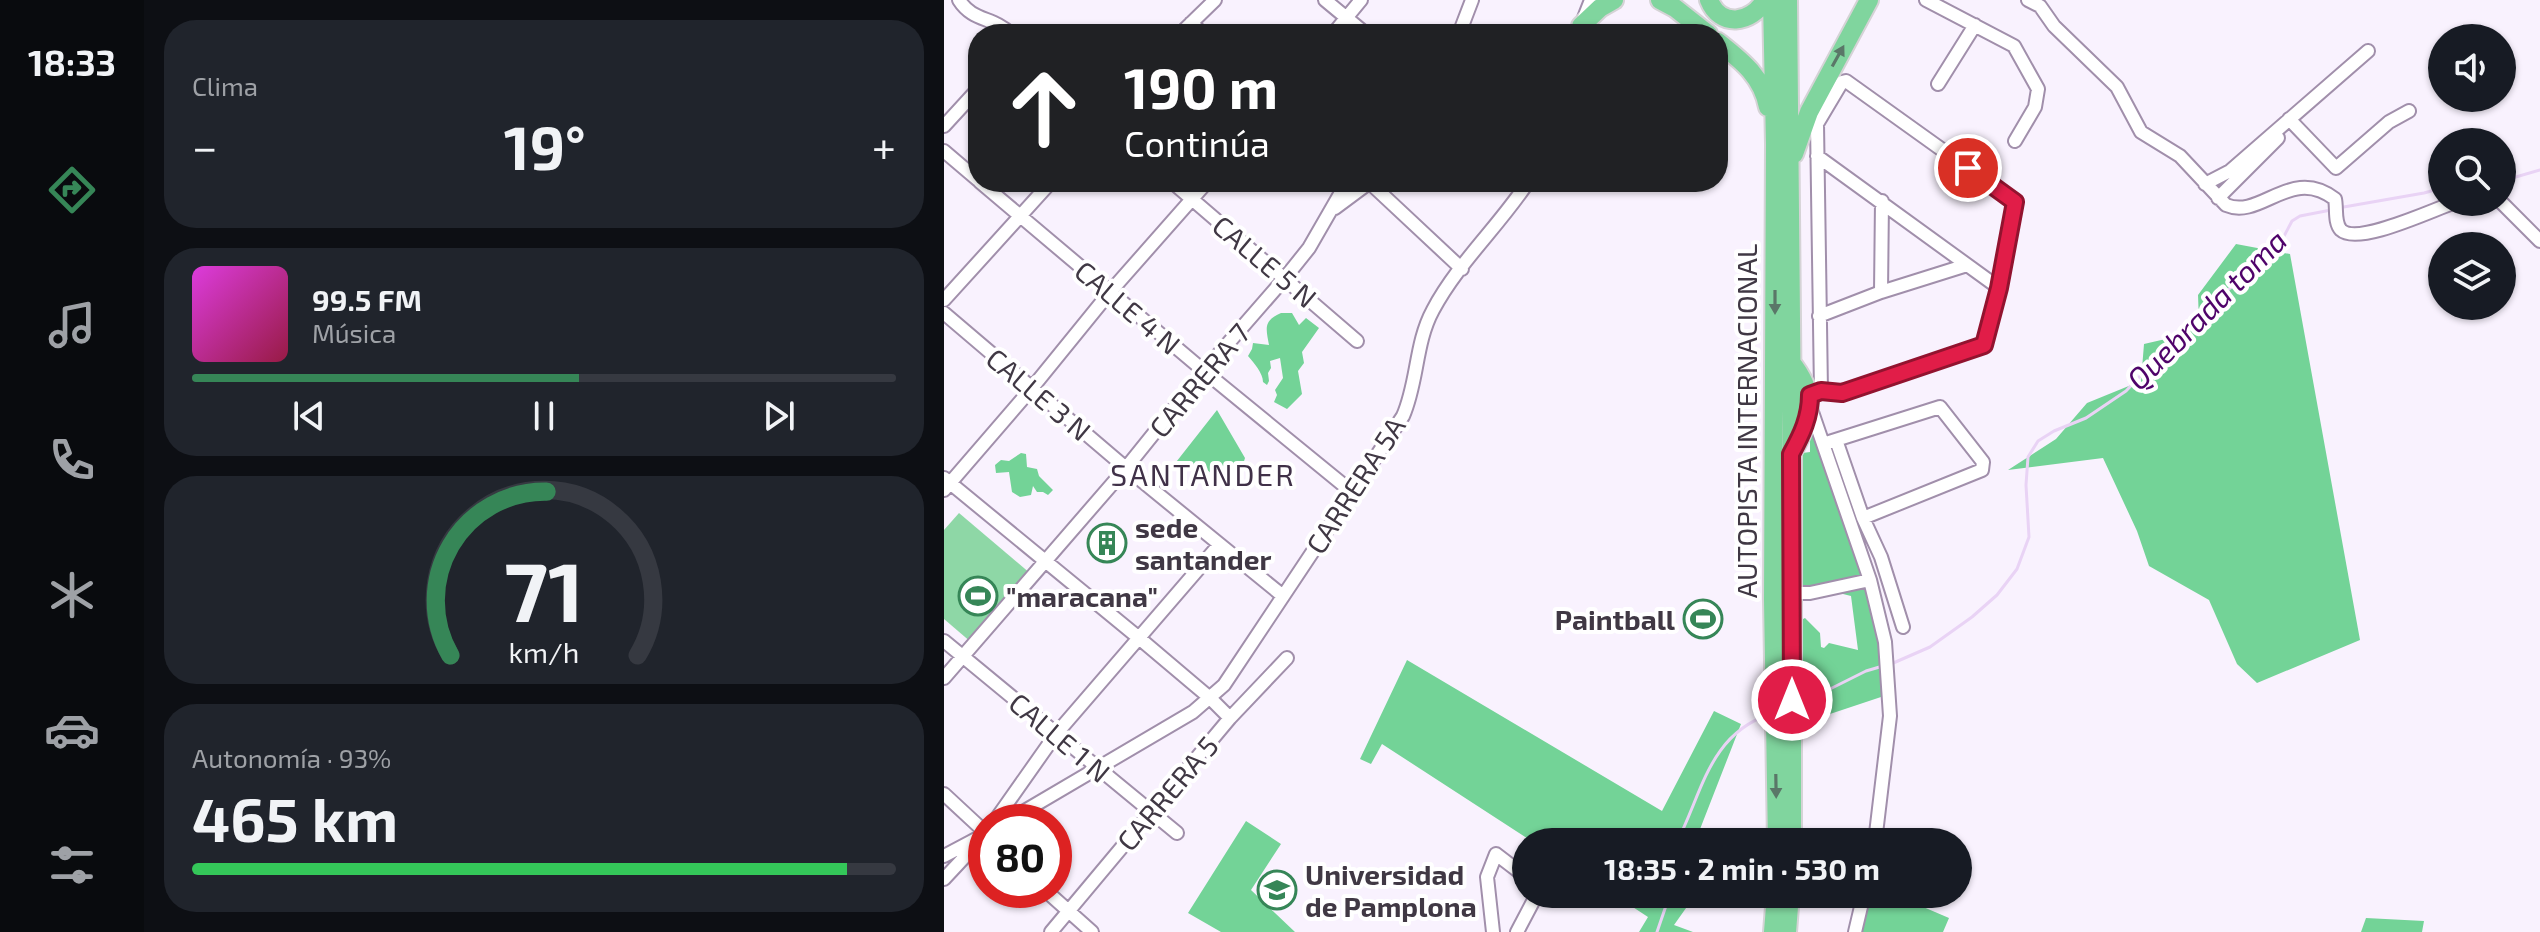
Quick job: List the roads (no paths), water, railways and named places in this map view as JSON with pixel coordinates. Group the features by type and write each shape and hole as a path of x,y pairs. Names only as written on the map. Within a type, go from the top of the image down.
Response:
{"highway":[{"path":"1585,24 1600,8 1614,0"},
{"path":"1660,0 1695,24"},
{"path":"1709,0 1715,12 1735,20 1751,16 1765,0"},
{"name":"AUTOPISTA INTERNACIONAL","path":"1772,0 1775,144 1773,600 1777,828"},
{"name":"AUTOPISTA INTERNACIONAL","path":"1788,0 1792,828"},
{"path":"1789,180 1797,144 1809,112 1869,0"},
{"path":"1728,50 1760,82 1766,95 1775,144"},
{"path":"1790,361 1813,397 1805,427 1791,454"},
{"path":"1773,932 1775,908"},
{"path":"1787,932 1789,908"}],"street":[{"path":"959,0 971,14 999,24"},
{"path":"1191,23 1215,0"},
{"path":"1325,0 1354,24"},
{"path":"1341,24 1361,0"},
{"path":"1463,24 1472,0"},
{"path":"1582,24 1591,0"},
{"path":"1584,24 1599,0"},
{"path":"1926,0 2014,46 2038,89 2035,107 2015,141"},
{"path":"2028,0 2040,6 2054,26 2117,87 2141,132 2180,156 2218,198 2235,208 2295,187 2327,193 2335,199 2337,225 2343,232 2357,235 2428,213"},
{"path":"1938,84 1975,25"},
{"path":"2218,198 2258,152 2368,51"},
{"path":"1813,397 1842,393 1981,348 1987,341 2015,202 1851,82 1842,82 1818,118 1819,316 1813,397 1823,444 1870,580 1885,642 1890,716 1877,828"},
{"path":"944,126 968,100"},
{"path":"2294,118 2333,166 2338,167 2389,122 2409,111"},
{"name":"CALLE 4 N","path":"944,151 968,172"},
{"path":"2205,184 2258,152"},
{"path":"1817,156 1999,288"},
{"name":"CALLE 4 N","path":"992,192 1352,492"},
{"path":"944,300 1043,192"},
{"name":"CALLE 5 N","path":"1183,192 1357,341"},
{"path":"1199,192 946,484 1139,638 1230,718"},
{"name":"CARRERA 7","path":"944,678 1285,278 1309,248 1342,192"},
{"path":"1333,210 1357,192"},
{"path":"1381,192 1462,269"},
{"name":"CARRERA 5A","path":"1037,804 1193,712 1228,678 1403,416 1412,391 1425,327 1445,291 1520,192"},
{"path":"1881,292 1882,201"},
{"path":"2515,216 2540,241"},
{"path":"1819,316 1881,292 1967,265"},
{"name":"CALLE 3 N","path":"944,313 1283,596"},
{"path":"1823,444 1940,407 1983,462 1982,470 1863,518"},
{"path":"1836,440 1863,518 1881,557 1903,627"},
{"path":"1007,804 1056,734 1219,545"},
{"path":"1791,593 1810,593 1870,580"},
{"name":"CALLE 1 N","path":"944,641 1177,833"},
{"name":"CARRERA 5","path":"1051,932 1230,718 1287,658"},
{"path":"944,794 968,816"},
{"path":"944,856 968,843"},
{"path":"944,879 968,853"},
{"path":"1493,932 1487,877 1496,854 1512,866"},
{"path":"1064,908 1092,932"},
{"path":"1517,932 1530,908"},
{"path":"1855,932 1861,908"}],"waterway":[{"name":"Quebrada toma","path":"2516,177 2540,170"},
{"name":"Quebrada toma","path":"2338,208 2428,192"},
{"name":"Quebrada toma","path":"1891,664 1930,647 1972,617 1997,595 2017,569 2029,537 2028,457 2038,441 2086,418 2126,391 2208,304 2240,281 2266,252 2282,240 2292,221 2300,216 2331,210"},
{"name":"Quebrada toma","path":"1800,704 1866,671 1883,666"},
{"name":"Quebrada toma","path":"1683,828 1710,767 1721,750 1750,723 1770,714"},
{"name":"Quebrada toma","path":"1657,932 1665,908"}],"place":[{"name":"sede santander","path":"1107,543"},
{"name":"\"maracana\"","path":"978,596"},
{"name":"Paintball","path":"1703,619"},
{"name":"Universidad de Pamplona","path":"1277,890"}],"district":[{"name":"SANTANDER","path":"1203,474"}]}
